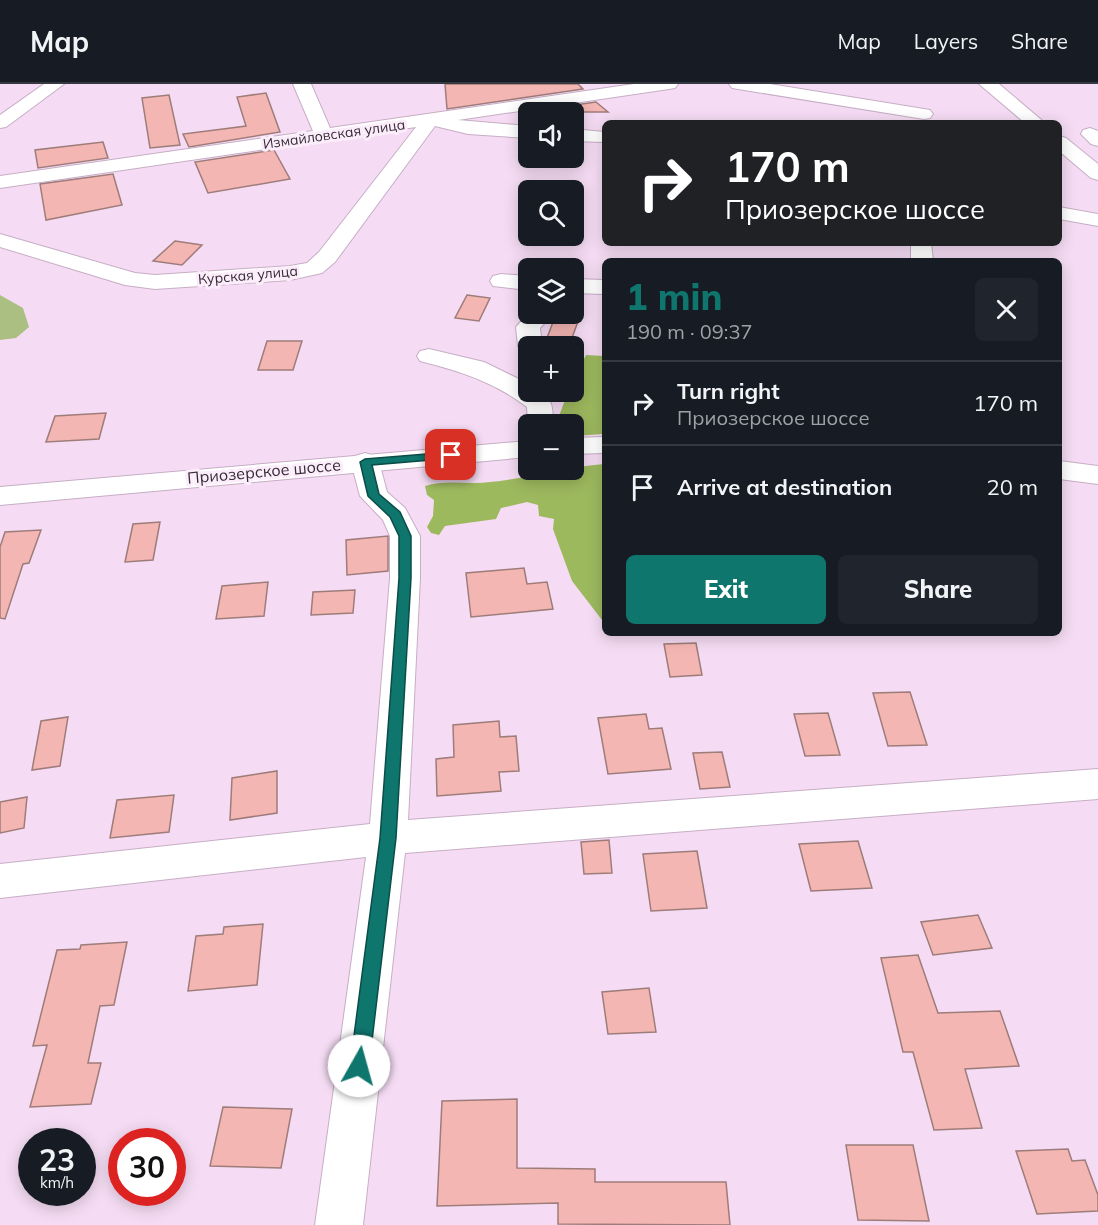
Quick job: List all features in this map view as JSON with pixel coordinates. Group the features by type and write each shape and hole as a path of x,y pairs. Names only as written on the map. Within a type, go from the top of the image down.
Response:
{"street":[{"path":"0,123 55,84"},
{"path":"302,84 324,136"},
{"name":"Измайловская улица","path":"0,182 430,120 607,88 669,84"},
{"path":"738,84 924,114"},
{"path":"988,84 1032,120"},
{"path":"0,106 20,108"},
{"path":"430,120 468,128 518,131"},
{"name":"Курская улица","path":"0,240 133,280 155,282 290,273 314,268 327,257 430,120"},
{"path":"584,136 602,137"},
{"path":"1062,144 1097,172"},
{"path":"1062,213 1098,219"},
{"path":"501,280 518,282"},
{"path":"429,356 467,363 517,386 542,407"},
{"path":"584,446 602,445"},
{"name":"Приозерское шоссе","path":"0,496 518,450"},
{"path":"339,1225 388,838 405,578 405,536 395,515 374,496 365,462"},
{"path":"1062,470 1098,475"},
{"path":"0,881 388,838 1098,784"}],"green space":[{"path":"0,295 23,308 29,327 16,338 0,340"},
{"path":"586,355 602,356 602,434 584,435 584,414 560,414 564,402 584,402 584,359"},
{"path":"602,464 602,620 572,581 553,529 554,519 539,516 538,505 527,502 501,508 496,519 445,526 439,535 431,533 427,527 433,516 434,500 427,495 425,486 518,478 518,480 584,480 584,467"}],"building":[{"path":"445,84 578,84 583,89 447,109"},
{"path":"266,93 280,132 189,147 183,134 246,126 237,97"},
{"path":"169,95 180,145 150,148 142,98"},
{"path":"596,102 608,112 584,112 584,104"},
{"path":"103,142 108,158 38,168 35,150"},
{"path":"274,150 290,179 208,193 195,162"},
{"path":"113,174 122,205 46,220 40,184"},
{"path":"175,241 202,245 182,265 153,261"},
{"path":"467,295 490,298 479,321 455,318"},
{"path":"552,324 577,324 573,336 548,336"},
{"path":"267,341 302,341 293,370 258,370"},
{"path":"106,413 99,439 46,442 55,416"},
{"path":"160,522 153,560 125,562 133,524"},
{"path":"41,530 29,563 23,564 5,619 0,618 0,547 5,532"},
{"path":"388,536 388,571 347,575 346,540"},
{"path":"524,568 527,584 547,582 553,609 471,617 466,573"},
{"path":"268,582 264,616 216,619 222,586"},
{"path":"355,590 353,613 311,615 313,592"},
{"path":"696,643 702,675 670,677 664,644"},
{"path":"910,692 927,745 888,746 873,693"},
{"path":"828,713 840,755 805,756 794,714"},
{"path":"646,714 649,729 662,728 671,769 608,774 598,718"},
{"path":"68,717 60,766 32,770 41,721"},
{"path":"499,721 500,737 516,736 519,771 499,772 501,791 437,796 436,759 454,757 453,725"},
{"path":"722,752 730,787 700,789 693,753"},
{"path":"277,771 277,813 230,820 232,778"},
{"path":"174,795 169,832 110,838 117,800"},
{"path":"27,797 24,828 0,833 0,802"},
{"path":"609,840 612,873 584,874 581,842"},
{"path":"858,841 872,888 811,891 799,844"},
{"path":"697,851 707,908 651,911 643,854"},
{"path":"978,915 992,948 933,955 921,922"},
{"path":"263,924 257,985 188,991 196,936 223,934 224,927"},
{"path":"127,942 114,1005 100,1006 88,1063 101,1063 91,1104 30,1107 47,1045 33,1046 57,950 80,949 81,945"},
{"path":"918,955 938,1013 1000,1011 1019,1066 965,1069 982,1128 934,1130 913,1052 903,1052 881,958"},
{"path":"649,988 656,1032 608,1034 602,992"},
{"path":"517,1099 517,1168 595,1169 595,1182 726,1182 730,1225 558,1224 558,1203 437,1206 442,1101"},
{"path":"223,1107 292,1109 281,1168 210,1166"},
{"path":"846,1145 913,1145 929,1221 858,1220"},
{"path":"1068,1149 1072,1161 1085,1160 1098,1195 1098,1211 1037,1214 1016,1151"}],"route":[{"path":"359,1066 388,838 405,578 405,536 395,515 374,496 365,462 451,455"}]}
